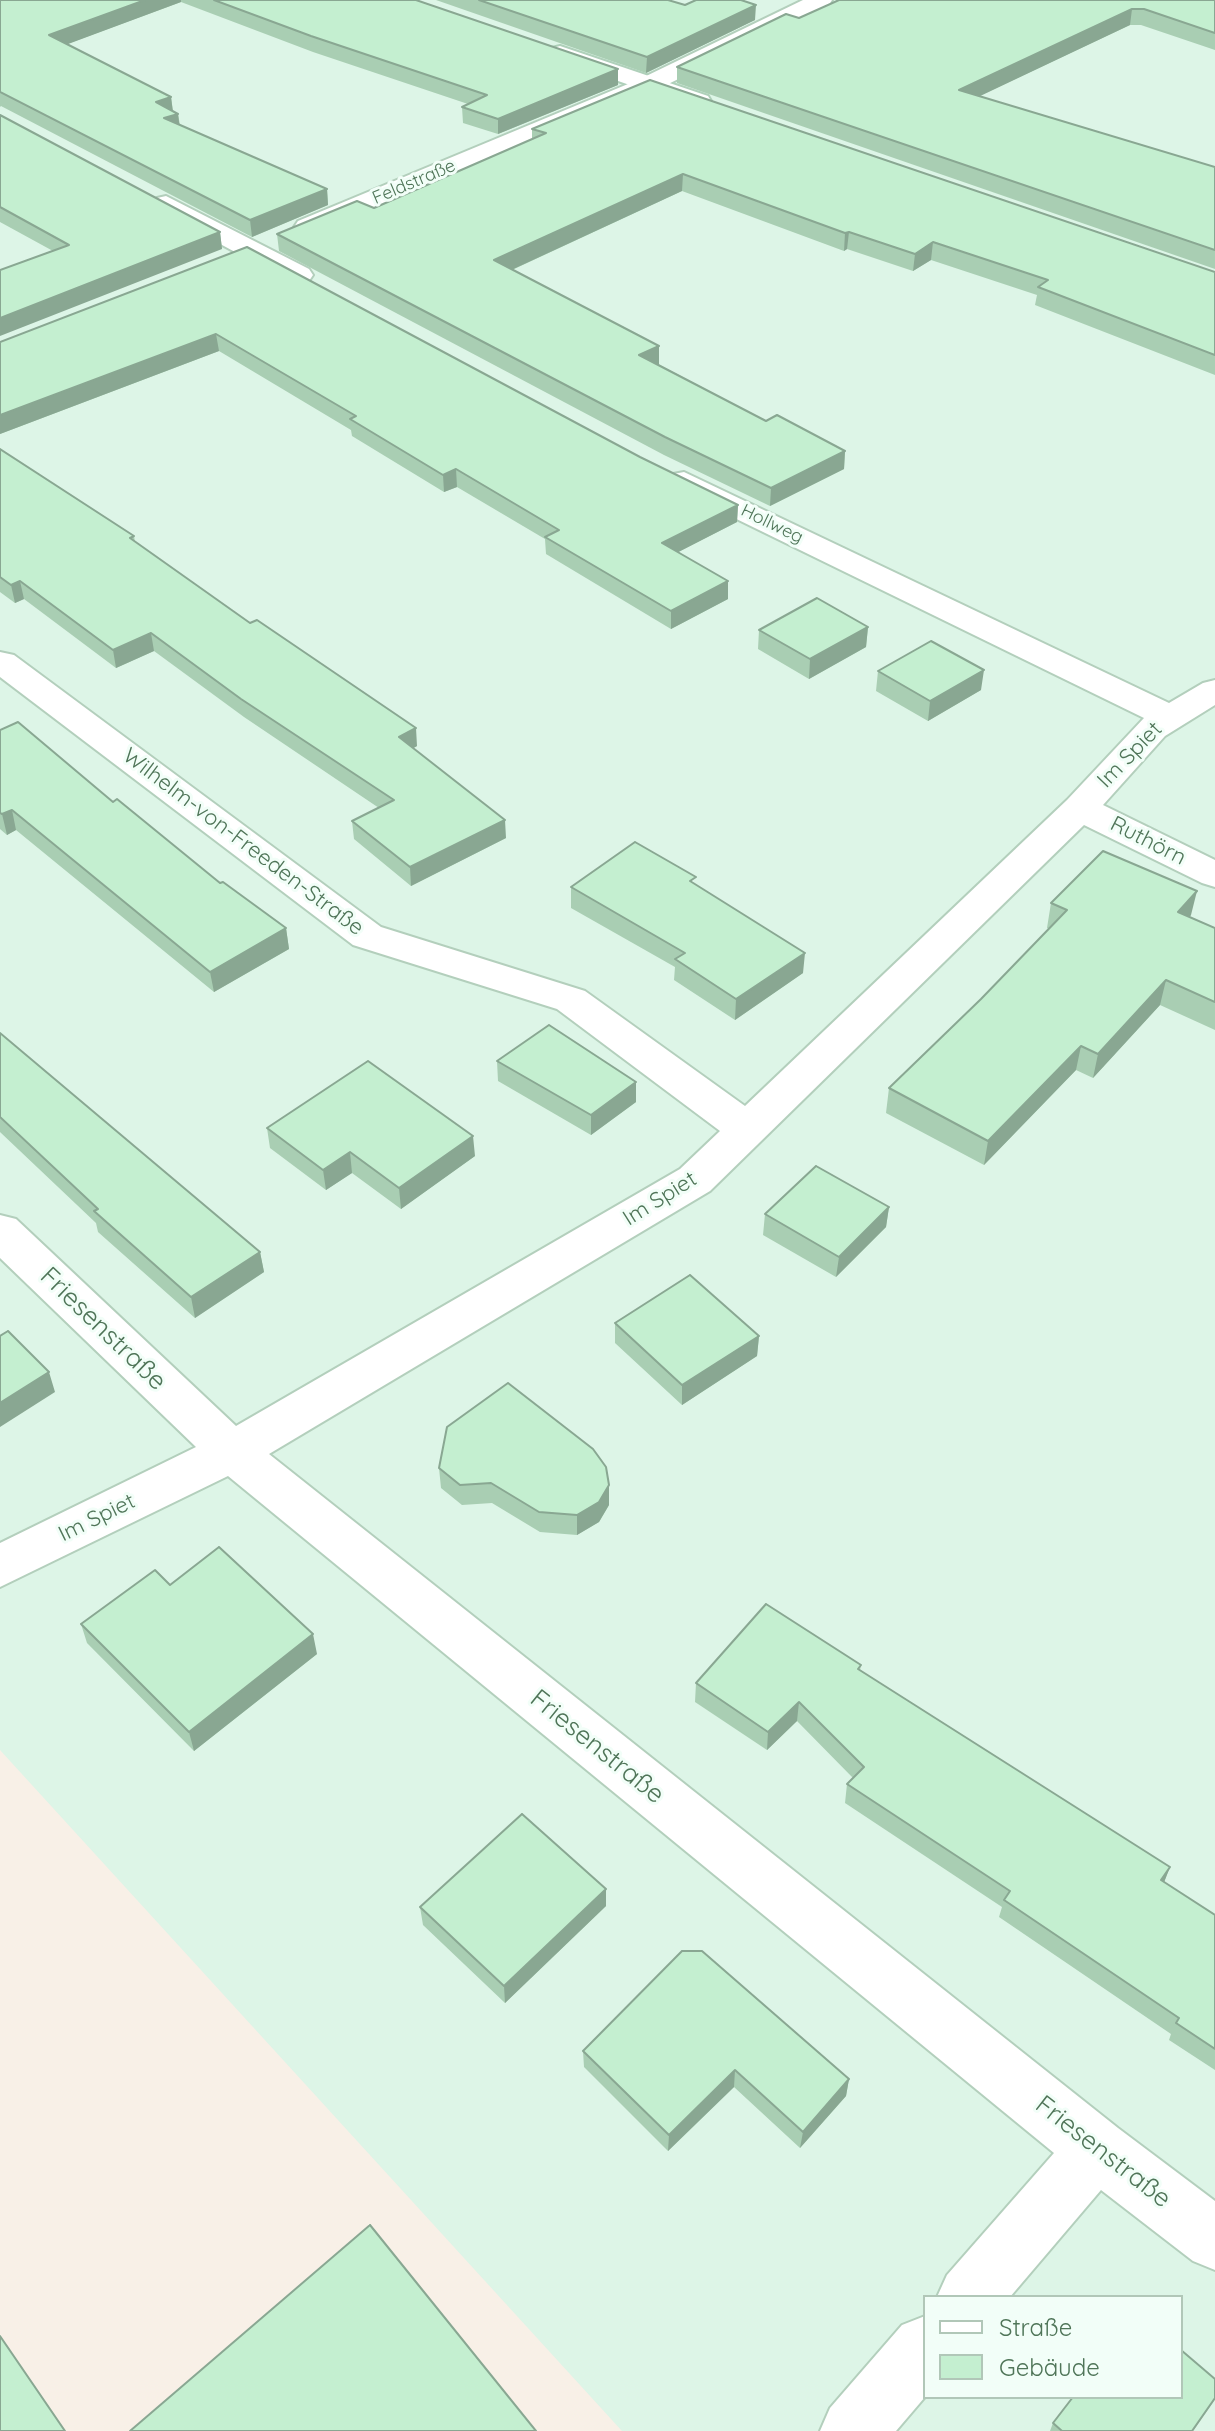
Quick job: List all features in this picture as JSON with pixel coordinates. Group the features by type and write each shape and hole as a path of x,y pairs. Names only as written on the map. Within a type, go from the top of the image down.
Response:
{"street":[{"name":"Feldstraße","path":"222,261 649,84 821,0"},
{"path":"534,44 719,108"},
{"path":"140,190 320,287"},
{"name":"Hollweg","path":"652,465 1168,716"},
{"name":"Wilhelm-von-Freeden-Straße","path":"2,662 367,936 571,1000 748,1130"},
{"name":"Im Spiet","path":"0,1566 232,1452 695,1180 1080,808 1152,728 1215,690"},
{"name":"Ruthörn","path":"1080,808 1215,875"},
{"name":"Friesenstraße","path":"0,1231 232,1452 1097,2149 1215,2239"},
{"path":"971,2295 1097,2149"},
{"path":"853,2431 923,2350"}],"shaded area":[{"path":"0,0 1215,0 1215,2431 0,2431"},
{"path":"0,1750 622,2431 0,2431"}],"building":[{"path":"0,0 145,0 49,35 171,97 156,102 178,114 164,118 327,189 250,220 0,92"},
{"path":"214,0 416,0 618,69 498,119 462,107 487,95"},
{"path":"479,0 668,0 685,5 696,0 741,0 756,5 647,57"},
{"path":"839,0 1215,0 1215,33 1144,9 1132,9 959,90 1215,167 1215,250 677,67 786,14 799,18"},
{"path":"650,80 1215,272 1215,355 1038,287 1048,280 933,242 915,254 845,233 683,174 494,260 659,346 639,355 766,421 777,415 845,451 771,488 665,437 277,234 357,201 374,208 546,133 532,129"},
{"path":"0,115 220,232 0,318 0,270 69,245 0,207"},
{"path":"247,247 640,457 738,505 662,543 728,581 671,611 545,537 559,530 456,469 443,475 350,419 356,416 216,334 0,415 0,342"},
{"path":"0,449 134,536 130,538 250,623 257,620 416,728 399,737 505,820 410,867 352,821 394,800 241,699 151,633 113,650 20,581 11,585 0,577"},
{"path":"817,598 868,627 810,659 759,630"},
{"path":"931,641 984,670 930,701 878,671"},
{"path":"18,722 113,802 117,799 220,883 223,882 286,928 210,972 12,810 0,813 0,730"},
{"path":"635,842 696,877 690,881 805,953 736,999 675,959 685,953 571,887"},
{"path":"1103,851 1197,891 1178,912 1215,928 1215,1002 1166,980 1098,1054 1081,1046 988,1141 889,1088 1067,910 1051,903"},
{"path":"549,1025 636,1082 591,1115 497,1061"},
{"path":"0,1033 260,1252 191,1297 94,1211 98,1209 0,1117"},
{"path":"368,1061 473,1136 399,1188 350,1152 323,1170 267,1128"},
{"path":"816,1166 889,1207 839,1257 765,1214"},
{"path":"690,1275 759,1336 682,1385 615,1323"},
{"path":"8,1331 49,1372 0,1403 0,1336"},
{"path":"508,1383 593,1449 606,1467 609,1485 599,1502 577,1515 539,1512 491,1483 460,1485 439,1468 447,1427"},
{"path":"219,1547 313,1634 189,1732 81,1624 155,1570 170,1585"},
{"path":"766,1604 861,1665 858,1669 1170,1867 1161,1880 1215,1915 1215,2049 1176,2023 1179,2018 1004,1900 1010,1891 847,1784 864,1767 799,1702 768,1732 696,1683"},
{"path":"522,1814 606,1889 504,1986 420,1907"},
{"path":"682,1951 702,1951 849,2079 803,2132 735,2070 669,2135 583,2051"},
{"path":"370,2225 536,2431 130,2431"},
{"path":"0,2336 65,2431 0,2431"},
{"path":"1183,2352 1215,2379 1215,2398 1192,2431 1062,2431 1053,2423 1071,2399 1183,2399"}]}
